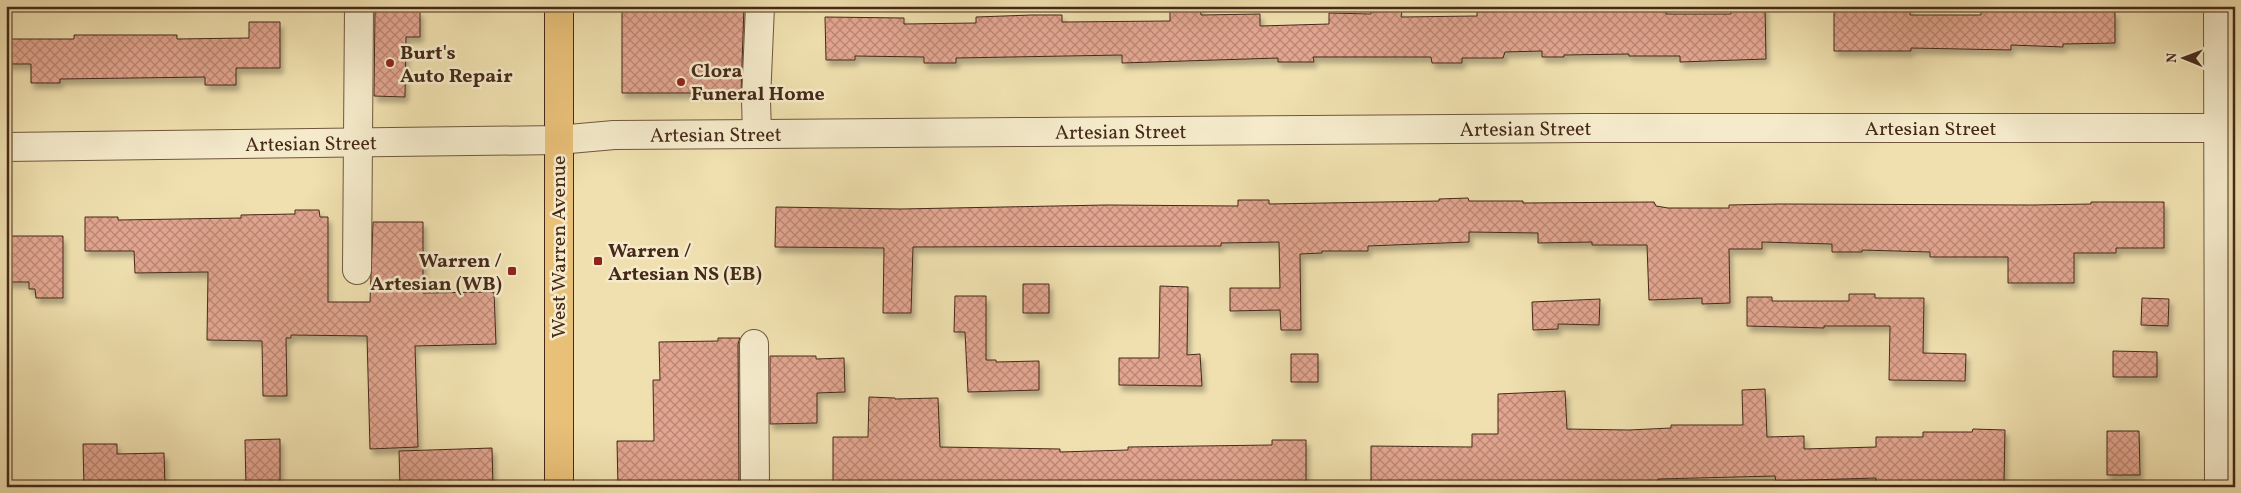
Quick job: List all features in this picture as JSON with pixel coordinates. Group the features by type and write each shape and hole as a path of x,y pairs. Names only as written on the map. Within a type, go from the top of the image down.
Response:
{"main road":[{"name":"West Warren Avenue","path":"559,6 560,487"}],"street":[{"path":"357,270 359,6"},
{"path":"757,134 756,100 760,6"},
{"path":"2218,6 2226,129 2219,487"},
{"name":"Artesian Street","path":"6,147 558,140 614,135 1486,129 2226,129"},
{"path":"754,344 755,487"}],"building":[{"path":"622,6 744,6 741,93 622,93"},
{"path":"1170,6 1200,6 1201,15 1260,14 1260,26 1329,24 1329,13 1371,14 1371,12 1402,11 1401,17 1477,16 1477,12 1534,11 1534,6 1564,7 1564,11 1630,11 1630,6 1666,6 1666,14 1731,14 1731,6 1765,6 1766,59 1680,62 1680,56 1629,56 1629,54 1542,57 1542,51 1505,52 1503,58 1462,58 1462,63 1432,63 1431,57 1313,57 1314,62 1278,62 1278,58 1122,63 1122,55 956,58 956,63 924,63 924,57 855,56 855,60 826,60 825,17 904,18 904,24 976,23 976,17 1032,15 1062,15 1062,22 1170,21"},
{"path":"1834,6 1865,6 1865,9 1910,7 1910,15 1981,15 1981,7 2012,7 2012,10 2058,12 2115,11 2115,43 2063,44 2063,47 2011,45 2011,50 1911,48 1911,51 1834,51"},
{"path":"375,10 420,11 420,37 406,37 405,97 374,96"},
{"path":"249,22 280,22 280,68 236,68 236,85 205,85 205,77 60,79 60,83 31,83 31,64 6,64 6,39 74,39 74,35 177,35 177,39 249,38"},
{"path":"1468,198 1469,201 1523,201 1523,203 1654,202 1656,206 1668,208 1729,208 1729,205 1779,204 2033,205 2091,204 2091,202 2164,202 2164,248 2116,248 2116,253 2074,253 2074,283 2008,283 2008,257 1930,257 1930,252 1862,250 1862,252 1832,252 1832,244 1762,242 1762,249 1729,249 1730,303 1702,304 1702,298 1649,300 1647,245 1592,245 1592,242 1538,243 1538,233 1469,232 1469,242 1368,246 1368,251 1322,251 1322,253 1300,254 1301,330 1281,330 1280,310 1230,311 1230,288 1280,288 1279,242 1221,243 1221,246 913,247 911,313 883,313 884,248 775,247 776,207 901,209 1107,205 1238,206 1238,200 1269,200 1269,204 1439,201 1439,199"},
{"path":"295,210 319,210 320,217 328,217 328,302 370,302 373,222 423,222 423,293 494,292 496,344 415,346 418,447 370,449 367,336 291,335 291,338 286,338 287,396 263,396 262,341 207,340 208,272 135,273 134,251 85,251 85,217 118,217 118,220 241,218 241,215 295,214"},
{"path":"6,236 63,236 63,298 36,298 35,289 29,289 29,282 6,282"},
{"path":"1023,284 1049,284 1049,313 1023,313"},
{"path":"1160,286 1188,287 1187,355 1200,354 1202,386 1119,385 1119,358 1159,358"},
{"path":"1849,294 1875,294 1875,298 1924,298 1923,353 1966,354 1965,381 1889,380 1890,326 1824,326 1824,328 1747,326 1747,297 1772,297 1772,301 1849,301"},
{"path":"955,296 986,296 986,360 996,360 996,362 1039,361 1039,390 968,392 965,332 954,332"},
{"path":"2142,298 2169,299 2168,326 2141,325"},
{"path":"1600,299 1599,325 1558,324 1558,329 1533,330 1532,302"},
{"path":"718,338 740,338 738,344 739,487 618,487 617,441 654,441 653,380 660,380 659,342 718,341"},
{"path":"2113,351 2157,352 2157,377 2113,377"},
{"path":"1291,354 1318,354 1318,382 1291,382"},
{"path":"770,356 816,356 816,359 844,358 845,392 817,393 817,423 770,424"},
{"path":"1765,389 1767,437 1804,436 1804,449 1876,447 1876,437 1923,437 1923,432 1972,432 1973,429 2005,430 2004,482 1876,483 1876,478 1776,481 1775,476 1658,479 1658,486 1371,487 1371,446 1472,447 1472,434 1498,434 1498,394 1565,391 1567,429 1629,430 1671,428 1671,425 1743,425 1742,390"},
{"path":"869,397 895,399 938,398 940,447 1060,449 1060,452 1128,450 1128,447 1272,445 1272,440 1306,440 1306,487 833,487 833,437 868,437"},
{"path":"2107,431 2139,431 2140,475 2107,475"},
{"path":"280,439 280,487 246,487 245,440"},
{"path":"83,444 117,444 117,454 164,453 165,487 84,487"},
{"path":"492,448 493,487 400,486 399,451"}],"place":[{"name":"Burt's Auto Repair","path":"390,63"},
{"name":"Clora Funeral Home","path":"681,82"},
{"name":"Warren / Artesian NS (EB)","path":"598,261"},
{"name":"Warren / Artesian (WB)","path":"512,271"}]}
